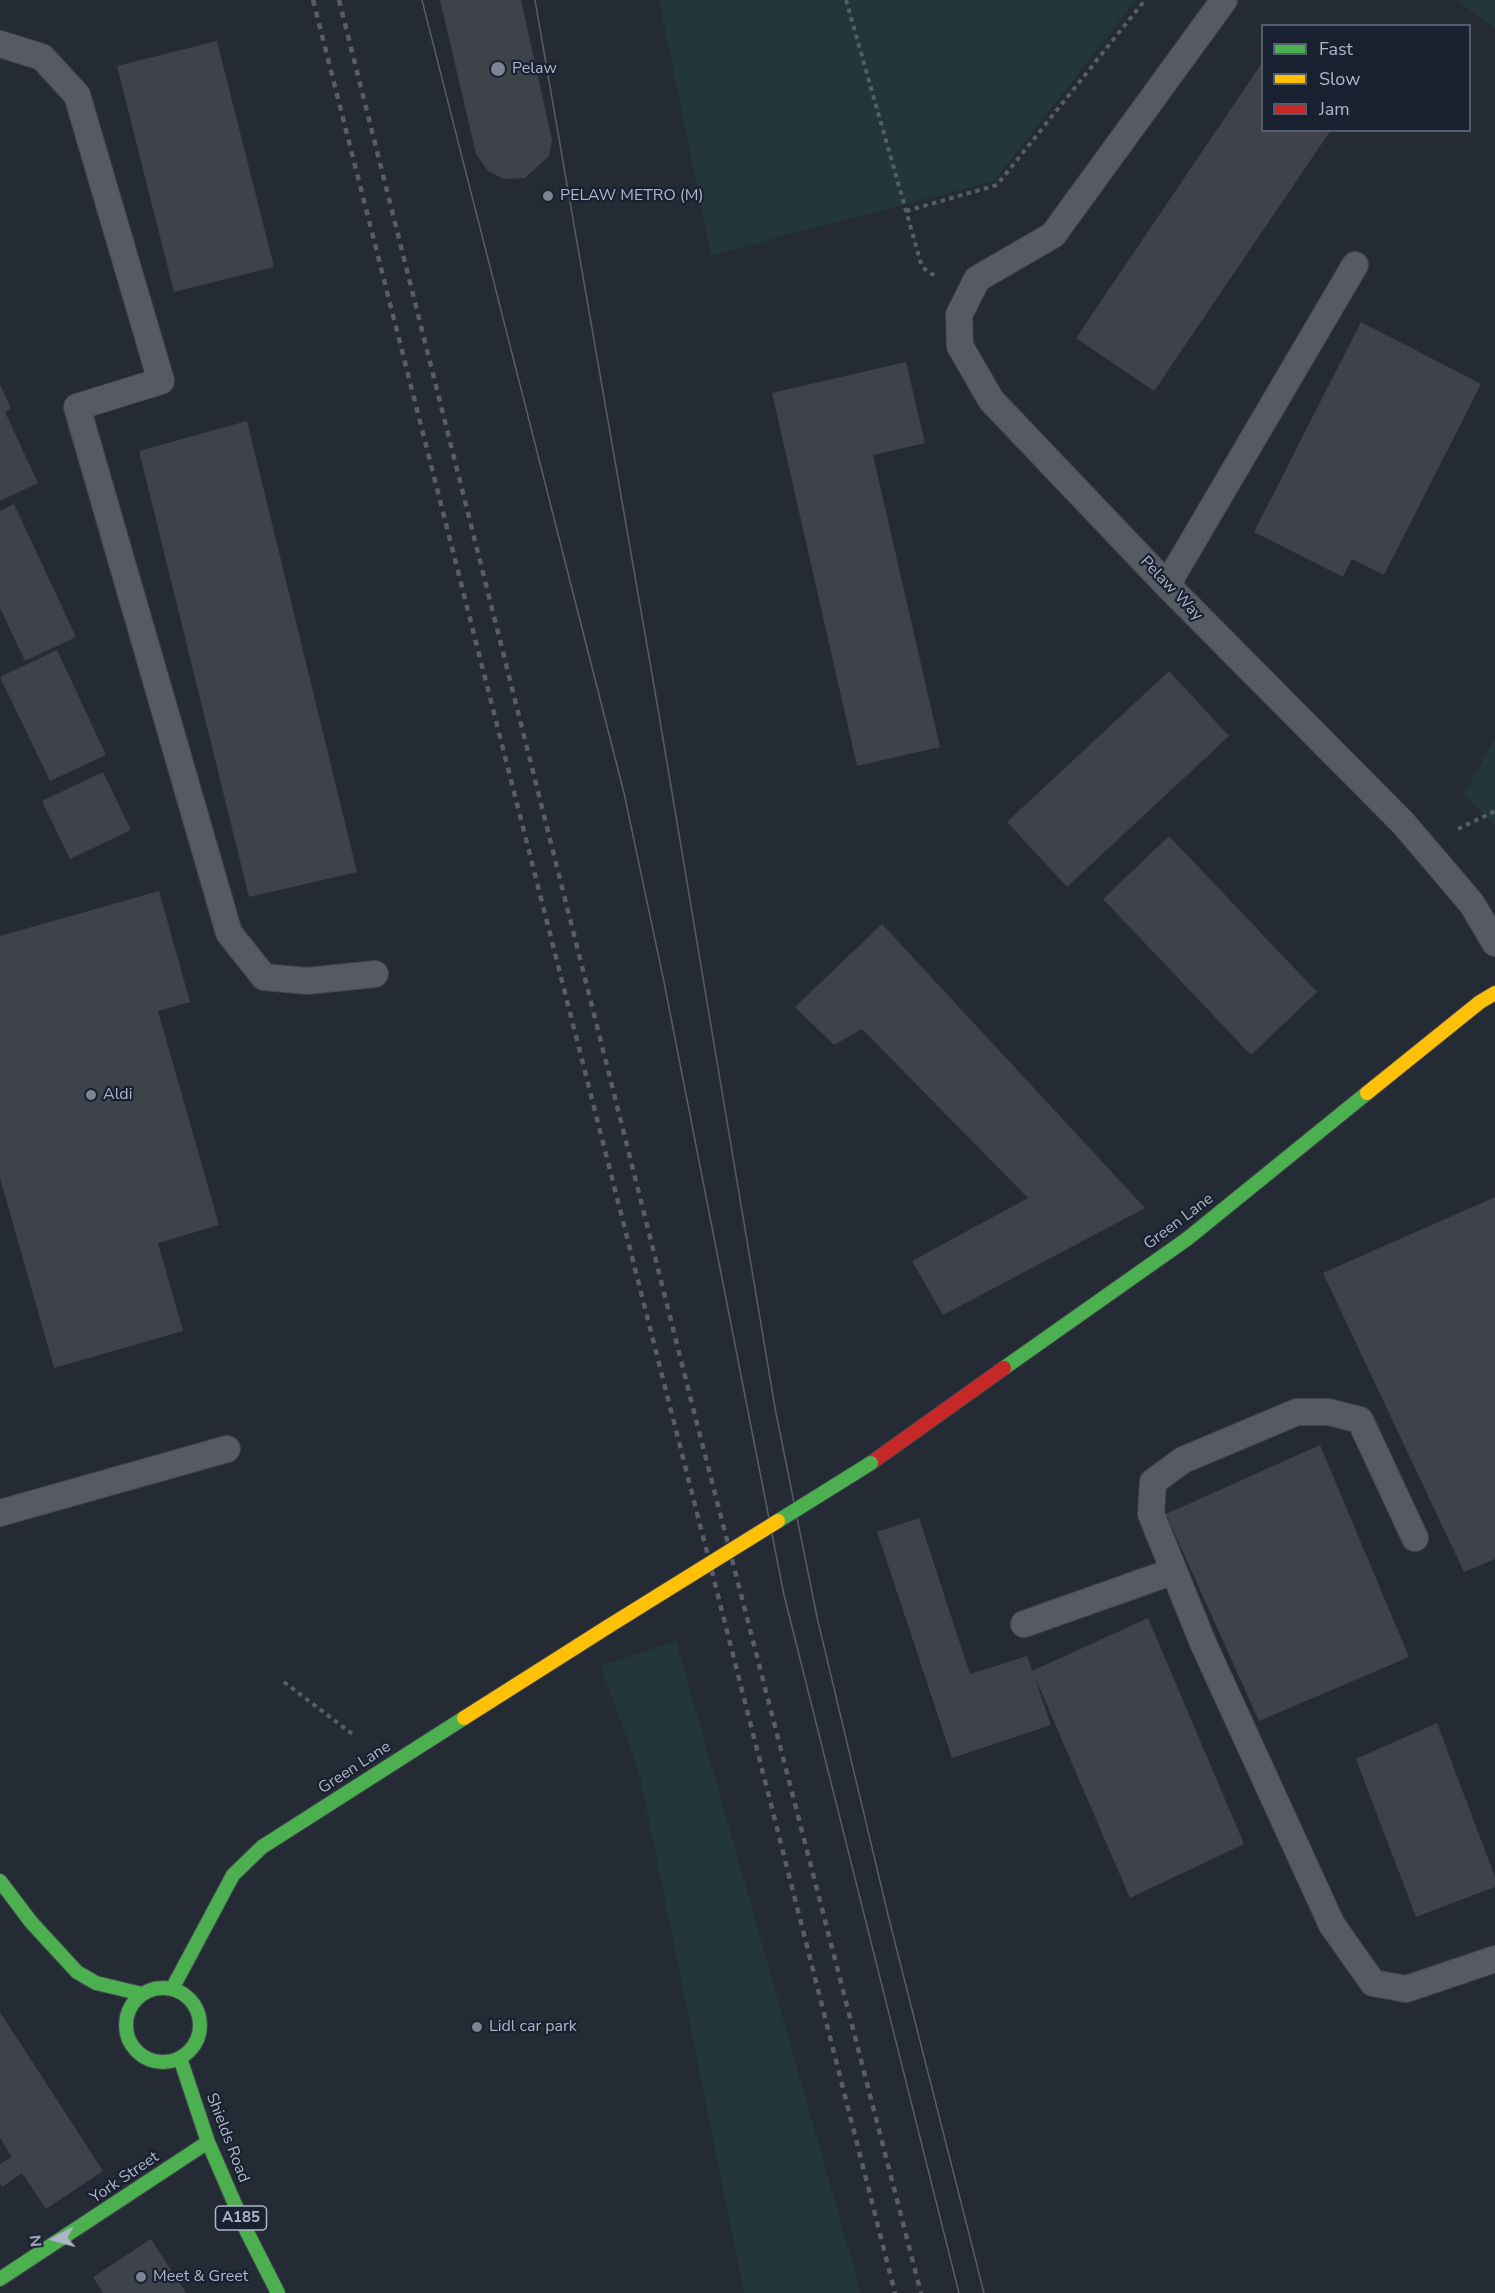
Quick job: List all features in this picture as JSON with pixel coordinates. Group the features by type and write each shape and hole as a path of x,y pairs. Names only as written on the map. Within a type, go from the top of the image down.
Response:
{"street":[{"name":"Green Lane","path":"172,1989 233,1875 262,1847 609,1626 871,1463 1187,1239 1480,1002 1495,993"},
{"path":"0,1881 31,1922 76,1971 96,1983 142,1994"},
{"path":"160,1987 172,1989 192,2002 199,2020 197,2039 180,2058 168,2062 156,2061 134,2049 128,2038 127,2016 131,2005 142,1994 160,1987"},
{"name":"Shields Road","path":"180,2058 208,2142 247,2232 278,2293"},
{"name":"York Street","path":"6,2279 208,2142"}],"lane":[{"name":"Pelaw Way","path":"1224,0 1053,235 977,279 959,315 960,346 991,400 1167,585 1404,824 1472,904 1495,944"},
{"path":"0,45 42,57 77,95 161,381 77,406 228,933 264,977 308,981 375,974"},
{"path":"1167,585 1356,265"},
{"path":"1415,1538 1360,1420 1329,1412 1297,1412 1183,1460 1153,1482 1151,1514 1203,1643 1332,1925 1373,1983 1406,1989 1495,1959"},
{"path":"0,1513 226,1449"},
{"path":"1024,1624 1174,1571"}],"path":[{"path":"846,0 922,267 968,297"},
{"path":"906,211 997,185 1145,0"},
{"path":"284,1682 392,1764"}],"green space":[{"path":"659,0 1136,0 994,181 711,255"},
{"path":"1456,0 1495,0 1495,27"},
{"path":"1495,738 1495,825 1464,794"},
{"path":"676,1641 861,2293 744,2293 640,1776 601,1666"}],"building":[{"path":"440,0 521,0 552,140 549,156 525,178 504,179 488,171 476,154"},
{"path":"217,41 274,267 174,292 117,66"},
{"path":"1261,64 1261,132 1330,132 1154,391 1076,338"},
{"path":"1361,322 1481,384 1384,575 1352,559 1343,577 1254,532"},
{"path":"906,362 925,443 873,455 940,747 857,766 772,393"},
{"path":"0,384 11,409 5,412 38,483 0,501"},
{"path":"247,421 357,872 249,897 139,451"},
{"path":"14,504 76,637 25,661 0,608 0,511"},
{"path":"57,650 106,755 50,781 0,677"},
{"path":"1169,671 1229,736 1067,887 1007,822"},
{"path":"103,772 131,830 70,859 42,801"},
{"path":"1169,836 1317,992 1251,1055 1103,899"},
{"name":"Aldi","path":"159,891 190,1002 158,1011 219,1225 158,1243 183,1331 54,1368 0,1178 0,936"},
{"path":"882,924 1145,1208 943,1315 912,1261 1028,1198 862,1029 834,1045 795,1007"},
{"path":"1495,1197 1495,1559 1464,1572 1323,1273"},
{"path":"1320,1445 1409,1657 1259,1721 1166,1514"},
{"path":"919,1518 970,1674 1027,1656 1032,1671 1148,1618 1244,1844 1130,1898 1034,1675 1051,1725 952,1758 877,1532"},
{"path":"1437,1723 1495,1877 1495,1887 1416,1917 1356,1759"},
{"path":"0,2012 103,2171 46,2209 22,2173 2,2187 0,2184 0,2164 12,2157 0,2138"},
{"path":"151,2239 186,2293 103,2293 93,2277"}],"tram line":[{"path":"422,0 624,793 664,982 784,1595 959,2293"},
{"path":"535,0 657,703 775,1408 817,1617 889,1919 984,2293"}],"railway":[{"path":"313,0 895,2293"},
{"path":"339,0 694,1412 921,2293"}],"traffic: fast":[{"path":"1004,1368 1187,1239 1367,1093"},
{"path":"778,1521 871,1463"},
{"path":"172,1989 233,1875 262,1847 464,1718"},
{"path":"0,1881 31,1922 77,1972 96,1983 142,1994"},
{"path":"163,1988 177,1991 189,1999 197,2011 200,2025 197,2039 189,2051 177,2059 163,2062 149,2059 137,2051 129,2039 126,2025 129,2011 137,1999 149,1991 163,1988"},
{"path":"180,2058 208,2142 247,2232 278,2293"},
{"path":"0,2279 208,2142"}],"traffic: slow":[{"path":"1367,1093 1480,1002 1495,993"},
{"path":"609,1626 778,1521"},
{"path":"464,1718 609,1626"}],"traffic: jam":[{"path":"871,1463 1004,1368"}],"place":[{"name":"Pelaw","path":"498,69"},
{"name":"PELAW METRO (M)","path":"548,196"},
{"name":"Aldi","path":"91,1095"},
{"name":"Lidl car park","path":"477,2027"},
{"name":"Meet & Greet","path":"141,2277"}]}
